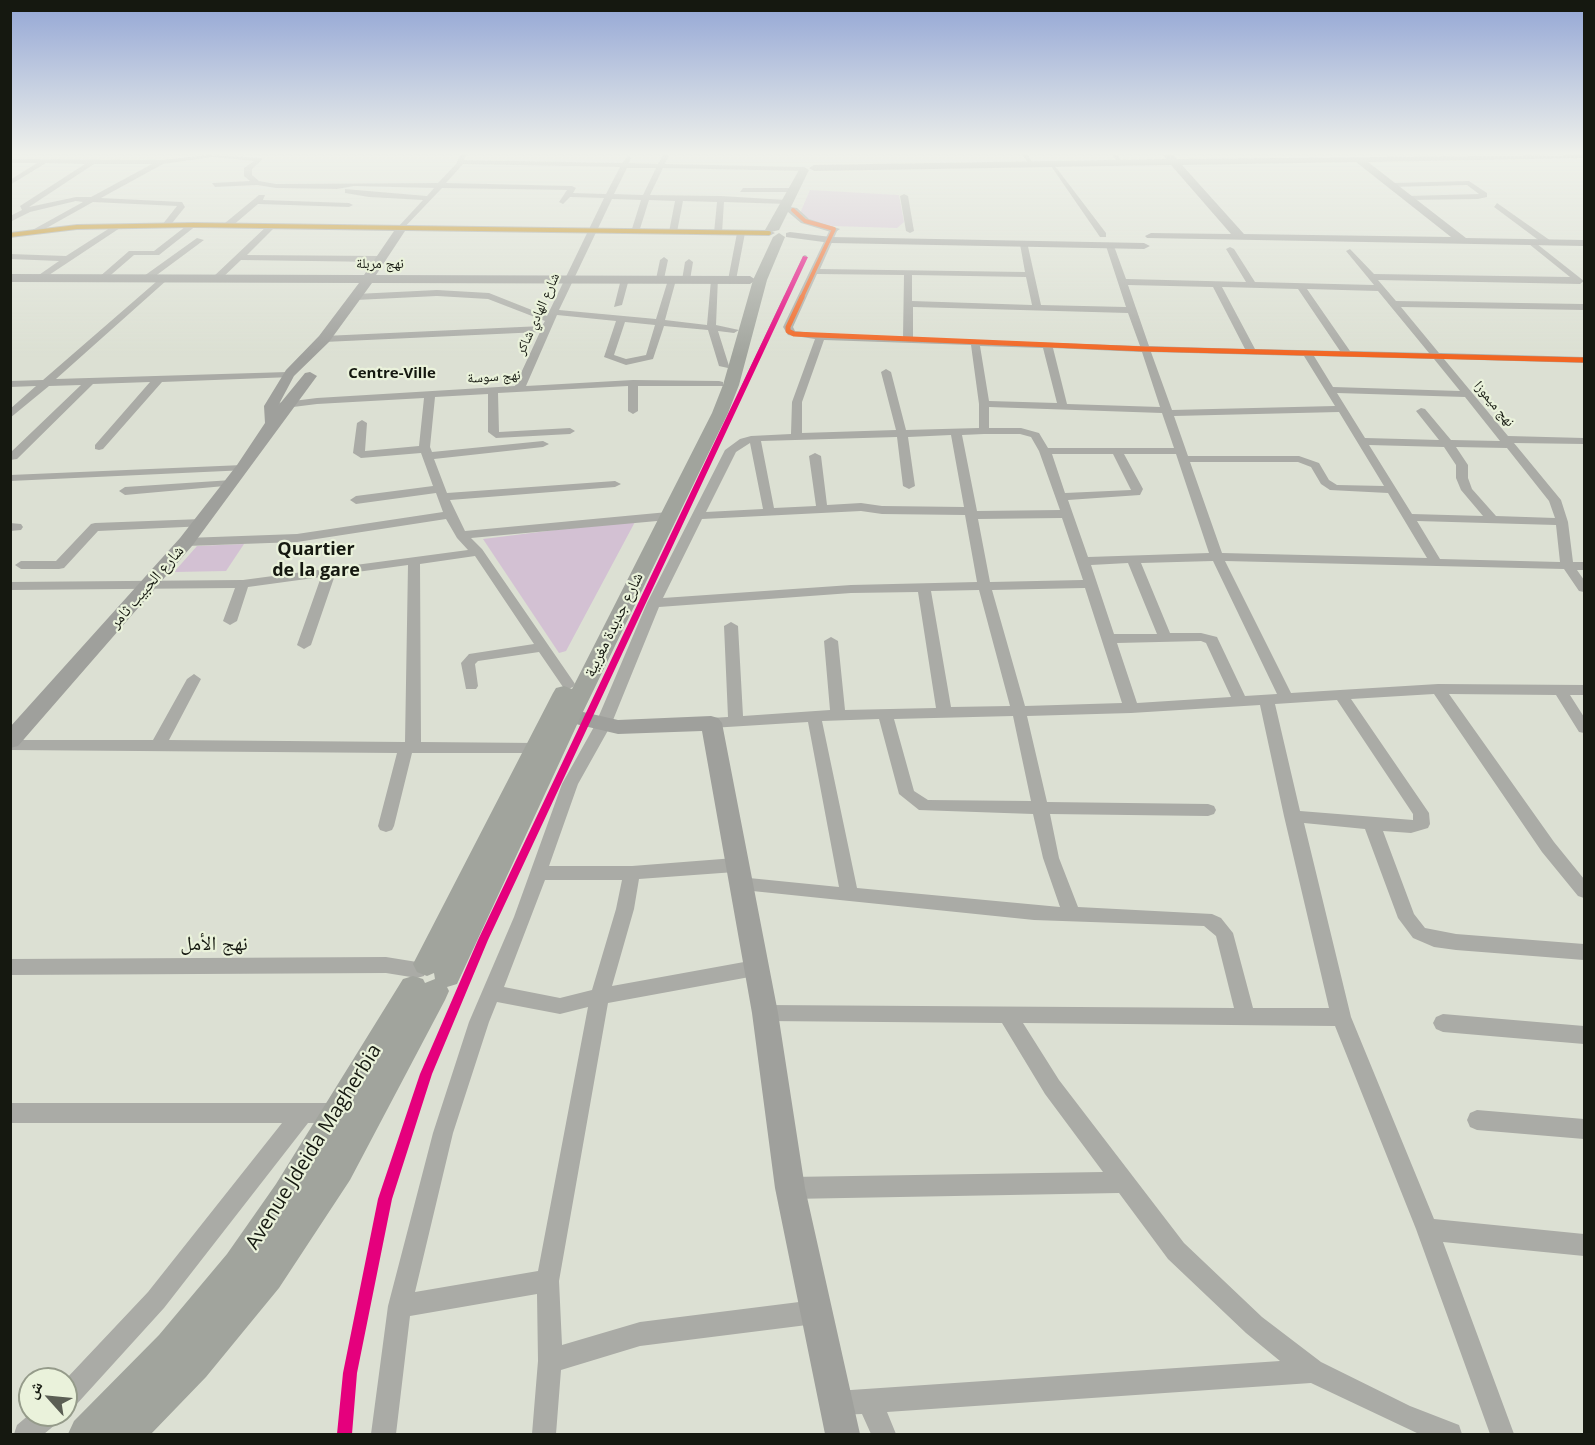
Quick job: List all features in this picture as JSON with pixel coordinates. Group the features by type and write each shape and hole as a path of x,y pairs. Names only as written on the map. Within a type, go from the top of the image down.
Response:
{"main road":[{"name":"شارع جديدة مغربية","path":"428,978 570,716 722,375 747,280 779,232 775,227 778,222"},
{"path":"806,222 833,235"},
{"name":"شارع جديدة مغربية","path":"428,978 568,684 660,516 720,413 731,385 747,280"},
{"name":"Avenue Jdeida Magherbia","path":"87,1434 172,1348 239,1266 288,1196 338,1113 428,978"},
{"name":"Avenue Jdeida Magherbia","path":"126,1434 193,1364 267,1276 301,1228 339,1169 428,978"}],"street":[{"path":"31,233 51,222"},
{"path":"228,225 231,222"},
{"path":"401,229 407,222"},
{"name":"شارع الهادي شاكر","path":"519,389 595,222"},
{"path":"635,232 638,222"},
{"path":"673,232 675,222"},
{"path":"718,233 719,222"},
{"path":"909,222 910,231"},
{"path":"1094,222 1103,235"},
{"path":"1227,222 1241,238"},
{"path":"1440,222 1464,242"},
{"path":"1517,222 1548,249 1581,283"},
{"path":"10,236 119,226 166,225 779,232 1110,246 1147,241 1241,238 1532,242 1548,249 1584,256"},
{"path":"102,278 132,253 156,253 193,225"},
{"path":"40,277 119,226"},
{"path":"216,279 272,226"},
{"name":"شارع الحبيب ثامر","path":"10,743 186,542 238,476 272,415 289,375 328,336 401,229"},
{"path":"833,235 910,231 1103,235 1230,249 1350,251 1548,249 1584,243"},
{"path":"741,233 747,280"},
{"path":"833,235 787,329 790,333 820,337 1145,349 1584,360"},
{"path":"147,278 200,240"},
{"path":"1024,244 1037,308"},
{"path":"1110,246 1216,557 1286,697"},
{"path":"1230,249 1252,285"},
{"name":"نهج ميموزا","path":"1350,251 1555,500 1562,522 1567,566"},
{"path":"10,256 68,259"},
{"path":"238,257 380,258"},
{"path":"621,320 609,355 615,360 626,362 650,357 660,324 666,280 664,260"},
{"path":"686,280 689,262"},
{"path":"816,271 1030,275"},
{"path":"908,273 908,340"},
{"path":"1371,277 1581,283"},
{"name":"نهج مربلة","path":"10,278 747,280"},
{"path":"10,415 164,278"},
{"path":"617,305 625,279"},
{"path":"715,280 712,329 722,375"},
{"path":"1124,282 1379,288"},
{"path":"1216,284 1252,352"},
{"path":"1301,286 1347,354"},
{"path":"356,297 435,293 487,296 549,321"},
{"path":"908,304 1132,310"},
{"path":"1392,304 1584,307"},
{"path":"328,336 549,321 621,320 734,330"},
{"name":"شارع الحبيب ثامر","path":"272,415 289,405 311,375 328,336"},
{"path":"796,437 796,402 820,337"},
{"path":"975,342 984,404 984,431"},
{"path":"1047,345 1063,407"},
{"path":"1308,354 1436,562"},
{"path":"10,384 289,375 303,370 311,375"},
{"path":"886,372 902,434 909,486"},
{"name":"نهج سوسة","path":"289,405 317,400 430,395 722,375"},
{"path":"99,447 159,379"},
{"path":"13,457 90,382"},
{"path":"633,382 633,411"},
{"path":"1330,390 1466,394"},
{"path":"493,391 496,435 570,430"},
{"path":"430,395 426,452 450,515 568,684"},
{"path":"984,404 1166,411 1342,409"},
{"path":"1420,411 1449,444 1462,465 1462,478 1467,490 1492,519"},
{"path":"362,423 359,453 361,455 543,444"},
{"path":"383,1434 400,1306 442,1133 480,1022 570,784 603,725 654,603 731,450 738,444 755,438 984,431 1032,433 1045,451 1131,708"},
{"path":"956,432 984,584 1019,711 1051,858 1072,915"},
{"path":"755,438 769,511"},
{"path":"1361,441 1449,444 1584,441"},
{"path":"1045,451 1117,451 1299,459 1315,465 1325,482 1334,488 1391,490"},
{"path":"1061,497 1136,494 1137,489 1117,451"},
{"path":"815,456 822,509"},
{"path":"12,479 238,476"},
{"path":"125,491 238,476"},
{"path":"356,500 615,484"},
{"path":"699,516 861,507 882,510 1067,514"},
{"path":"186,542 297,537 450,515"},
{"path":"462,535 660,516"},
{"path":"1408,517 1562,522"},
{"path":"21,565 59,565 95,527 202,523"},
{"path":"10,586 243,584 478,552"},
{"path":"1083,561 1216,557 1584,566"},
{"path":"1133,559 1166,637"},
{"path":"386,826 409,747 414,562"},
{"path":"1567,566 1584,588"},
{"path":"304,645 329,573"},
{"path":"230,621 243,584"},
{"path":"654,603 816,591 984,584 1091,584"},
{"path":"924,587 944,713"},
{"path":"731,626 723,722 737,874 765,1013 790,1188 843,1434"},
{"path":"1109,639 1201,637 1212,640 1240,700"},
{"path":"831,641 838,716"},
{"path":"471,686 468,663 474,657 543,647"},
{"path":"158,746 194,679"},
{"path":"570,716 603,725 636,728 814,716 1131,708 1438,689 1584,690"},
{"path":"1438,689 1548,847 1584,891"},
{"path":"1560,690 1584,728"},
{"path":"1292,816 1416,827 1423,820 1340,694"},
{"path":"1266,699 1341,1017 1427,1229 1502,1434"},
{"path":"885,715 907,794 917,803 941,808 1208,810"},
{"path":"814,716 849,894"},
{"path":"10,743 537,748"},
{"path":"1371,822 1407,918 1419,933 1434,939 1456,942 1584,952"},
{"path":"538,873 737,874 849,894 1072,915 1191,916 1215,923 1224,933 1246,1017"},
{"path":"544,1434 550,1361 548,1281 600,996 625,909 632,873"},
{"name":"نهج الأمل","path":"10,967 386,965 428,978"},
{"path":"492,993 560,1006 600,996 755,968"},
{"path":"765,1013 1341,1017"},
{"path":"1008,1016 1052,1087 1176,1251 1254,1325 1312,1371 1404,1416 1450,1434"},
{"path":"1443,1023 1584,1035"},
{"path":"78,1384 156,1300 303,1113"},
{"path":"12,1117 338,1113"},
{"path":"1477,1120 1584,1129"},
{"path":"790,1188 1122,1182"},
{"path":"1427,1229 1584,1245"},
{"path":"400,1306 548,1281"},
{"path":"550,1361 640,1334 815,1312"},
{"path":"836,1403 1312,1371"},
{"path":"869,1402 884,1434"}],"shaded area":[{"path":"815,222 903,222 897,228 832,226"},
{"path":"636,520 566,651 559,653 483,539"},
{"path":"244,544 226,571 174,572 197,546"}],"railway":[{"path":"785,299 805,257"},
{"path":"741,392 786,297"}],"transit line":[{"path":"810,222 834,229 788,327 788,331 794,334 1145,349 1584,360"},
{"path":"10,235 77,227 193,225 769,233"},
{"path":"344,1434 350,1373 385,1199 426,1074 483,940 805,257"}],"district":[{"name":"Centre-Ville","path":"392,374"},
{"name":"Quartier de la gare","path":"316,560"}]}
